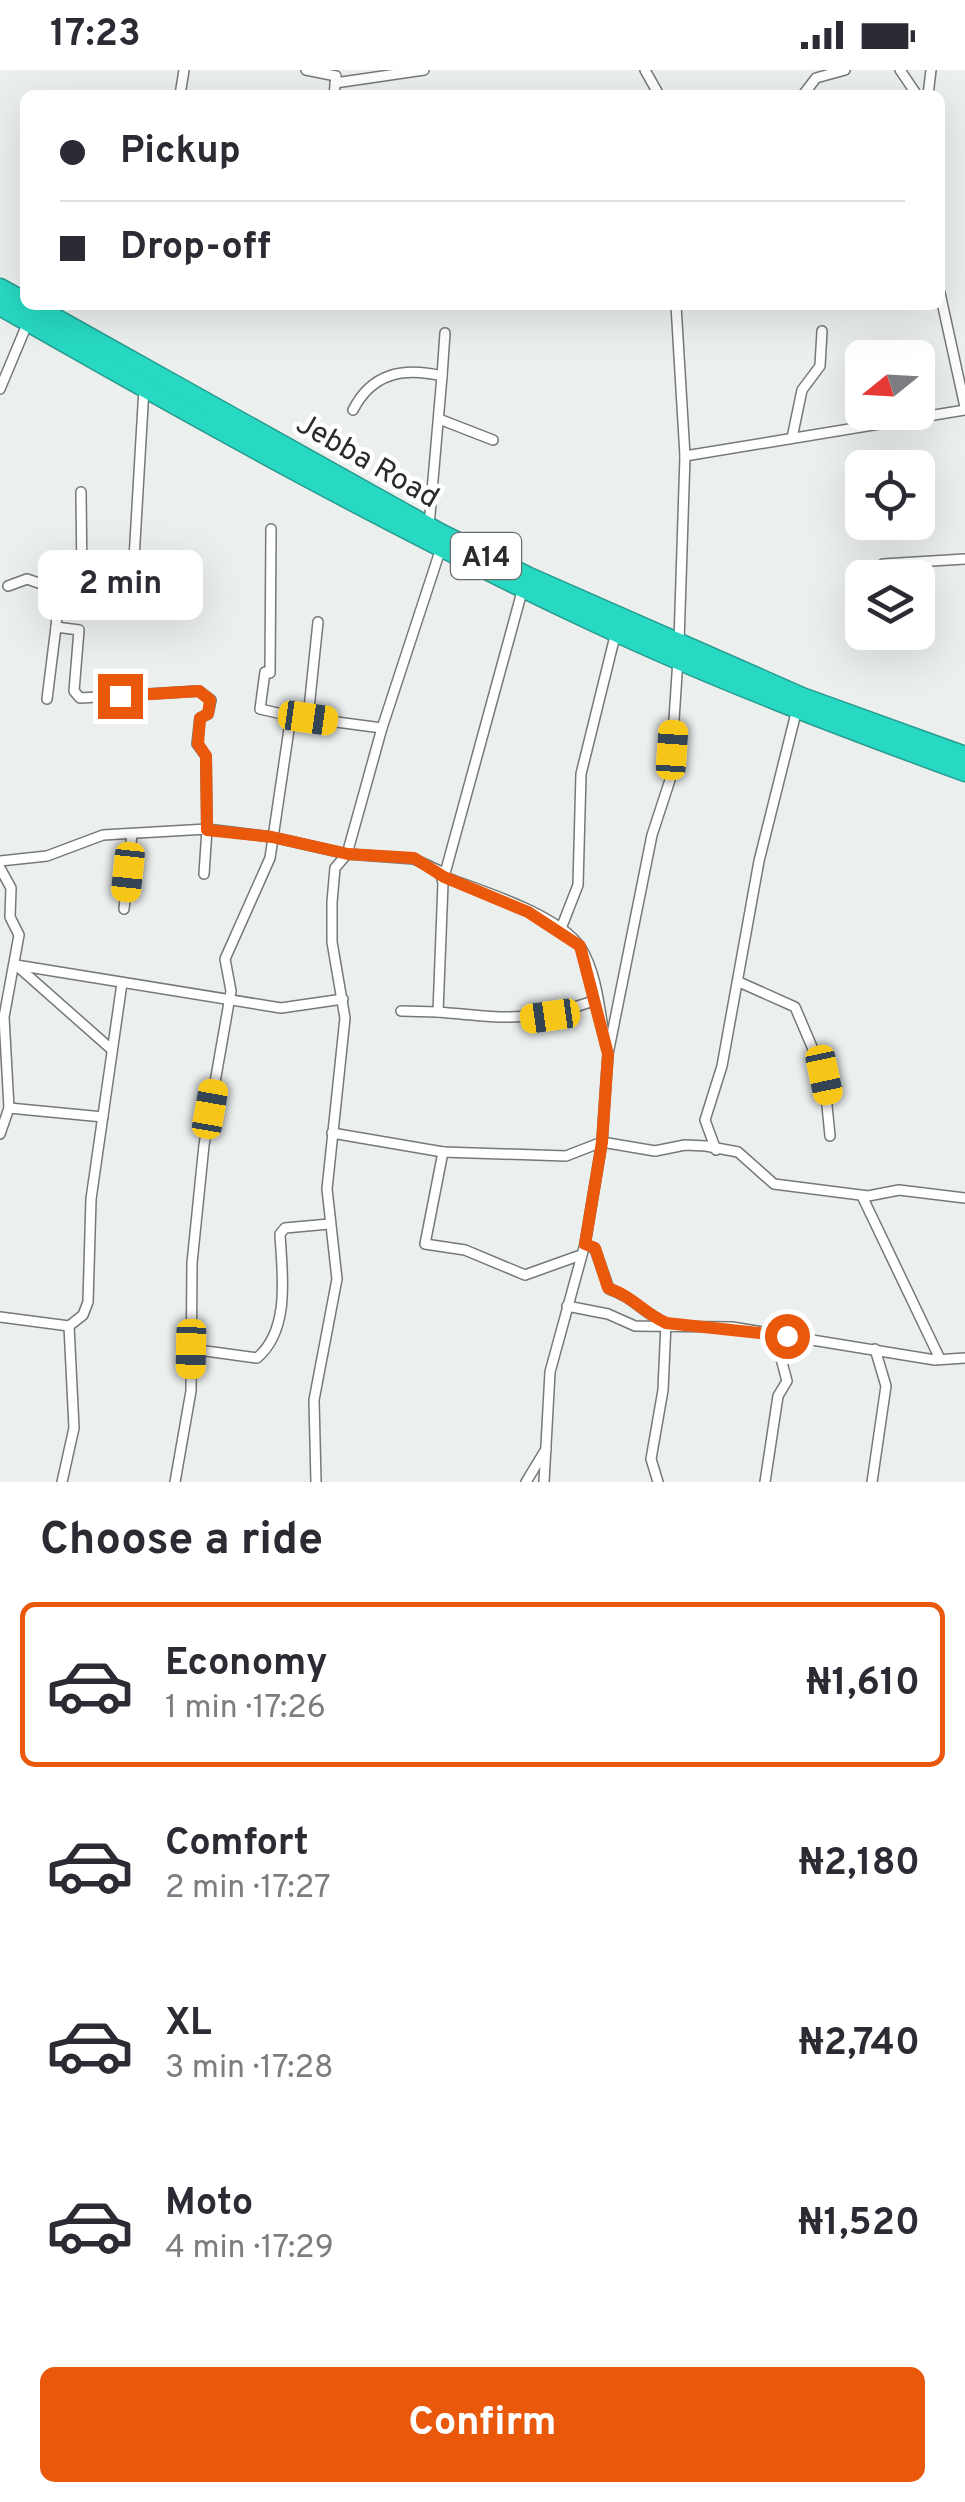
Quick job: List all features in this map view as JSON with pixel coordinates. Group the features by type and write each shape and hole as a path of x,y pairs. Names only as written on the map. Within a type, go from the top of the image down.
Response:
{"highway":[{"name":"Jebba Road","path":"0,288 20,304"},
{"name":"Jebba Road","path":"28,310 429,526 679,651 965,756"},
{"path":"28,310 144,385 441,548 616,632 679,651 798,710 965,772"}],"street":[{"path":"306,70 336,76 334,90"},
{"path":"335,82 424,70"},
{"path":"807,90 816,78 845,70"},
{"path":"0,389 28,310"},
{"path":"544,1482 550,1372 578,1256 585,1244 602,1142 608,1054 652,835 670,780 679,651 685,456 676,310"},
{"path":"685,456 965,408 944,310"},
{"path":"792,438 802,390 820,366 822,331"},
{"path":"429,526 445,332"},
{"path":"353,410 362,392 400,370 442,376"},
{"path":"8,586 27,579 59,590 132,593 144,385"},
{"path":"439,418 493,440"},
{"path":"76,592 82,580 81,492"},
{"path":"272,529 270,672 265,672 260,709 382,728"},
{"path":"316,1482 314,1400 337,1280 328,1224 332,1133 344,1042 343,998 332,942 336,868 348,854 382,728 441,548"},
{"path":"935,561 965,559"},
{"path":"438,1012 444,877 523,588"},
{"path":"46,699 59,590"},
{"path":"308,718 318,622"},
{"path":"56,627 79,630 74,691 80,698 199,691 210,700 208,714 200,718 198,744 206,756 204,874"},
{"path":"560,931 578,884 582,774 616,632"},
{"path":"716,1150 705,1120 722,1066 758,861 798,710"},
{"path":"176,1482 191,1390 192,1263 204,1145 230,1001 225,959 270,858 291,716"},
{"path":"0,1134 10,1108 4,1017 19,935 10,918 11,888 0,864 47,856 103,836 207,830 272,837 348,854 414,858 444,877 504,899 580,946 608,1054"},
{"path":"124,909 132,834"},
{"path":"16,965 281,1008 343,998"},
{"path":"16,965 111,1049"},
{"path":"739,982 796,1008 824,1075 830,1136"},
{"path":"0,1317 69,1326 83,1316 88,1302 88,1228 122,983"},
{"path":"400,1011 524,1020 550,1016 596,1000"},
{"path":"10,1108 103,1117"},
{"path":"332,1133 443,1152 566,1156 602,1142 655,1151 685,1145 738,1152 774,1184 862,1196 899,1190 965,1198"},
{"path":"443,1152 425,1244 465,1250 526,1275 578,1256"},
{"path":"862,1196 940,1360"},
{"path":"191,1349 256,1358 264,1351 282,1304 280,1234 285,1228 328,1224"},
{"path":"585,1244 595,1248 608,1288 633,1298 648,1315 666,1323"},
{"path":"568,1306 608,1314 635,1326 666,1323 732,1327 940,1360 965,1358"},
{"path":"658,1482 651,1459 665,1374 666,1323"},
{"path":"62,1482 74,1428 69,1326"},
{"path":"766,1482 778,1396 787,1381 775,1336"},
{"path":"872,1482 886,1386 876,1349"},
{"path":"526,1482 547,1447"}],"route":[{"path":"120,696 199,691 210,700 208,714 200,718 198,744 206,756 207,830 272,837 348,854 366,852 392,860 414,858 444,877 504,899 554,926 580,946 591,976 608,1054 602,1142 585,1244 595,1248 608,1288 633,1298 648,1315 666,1323 732,1327 787,1336"}]}
